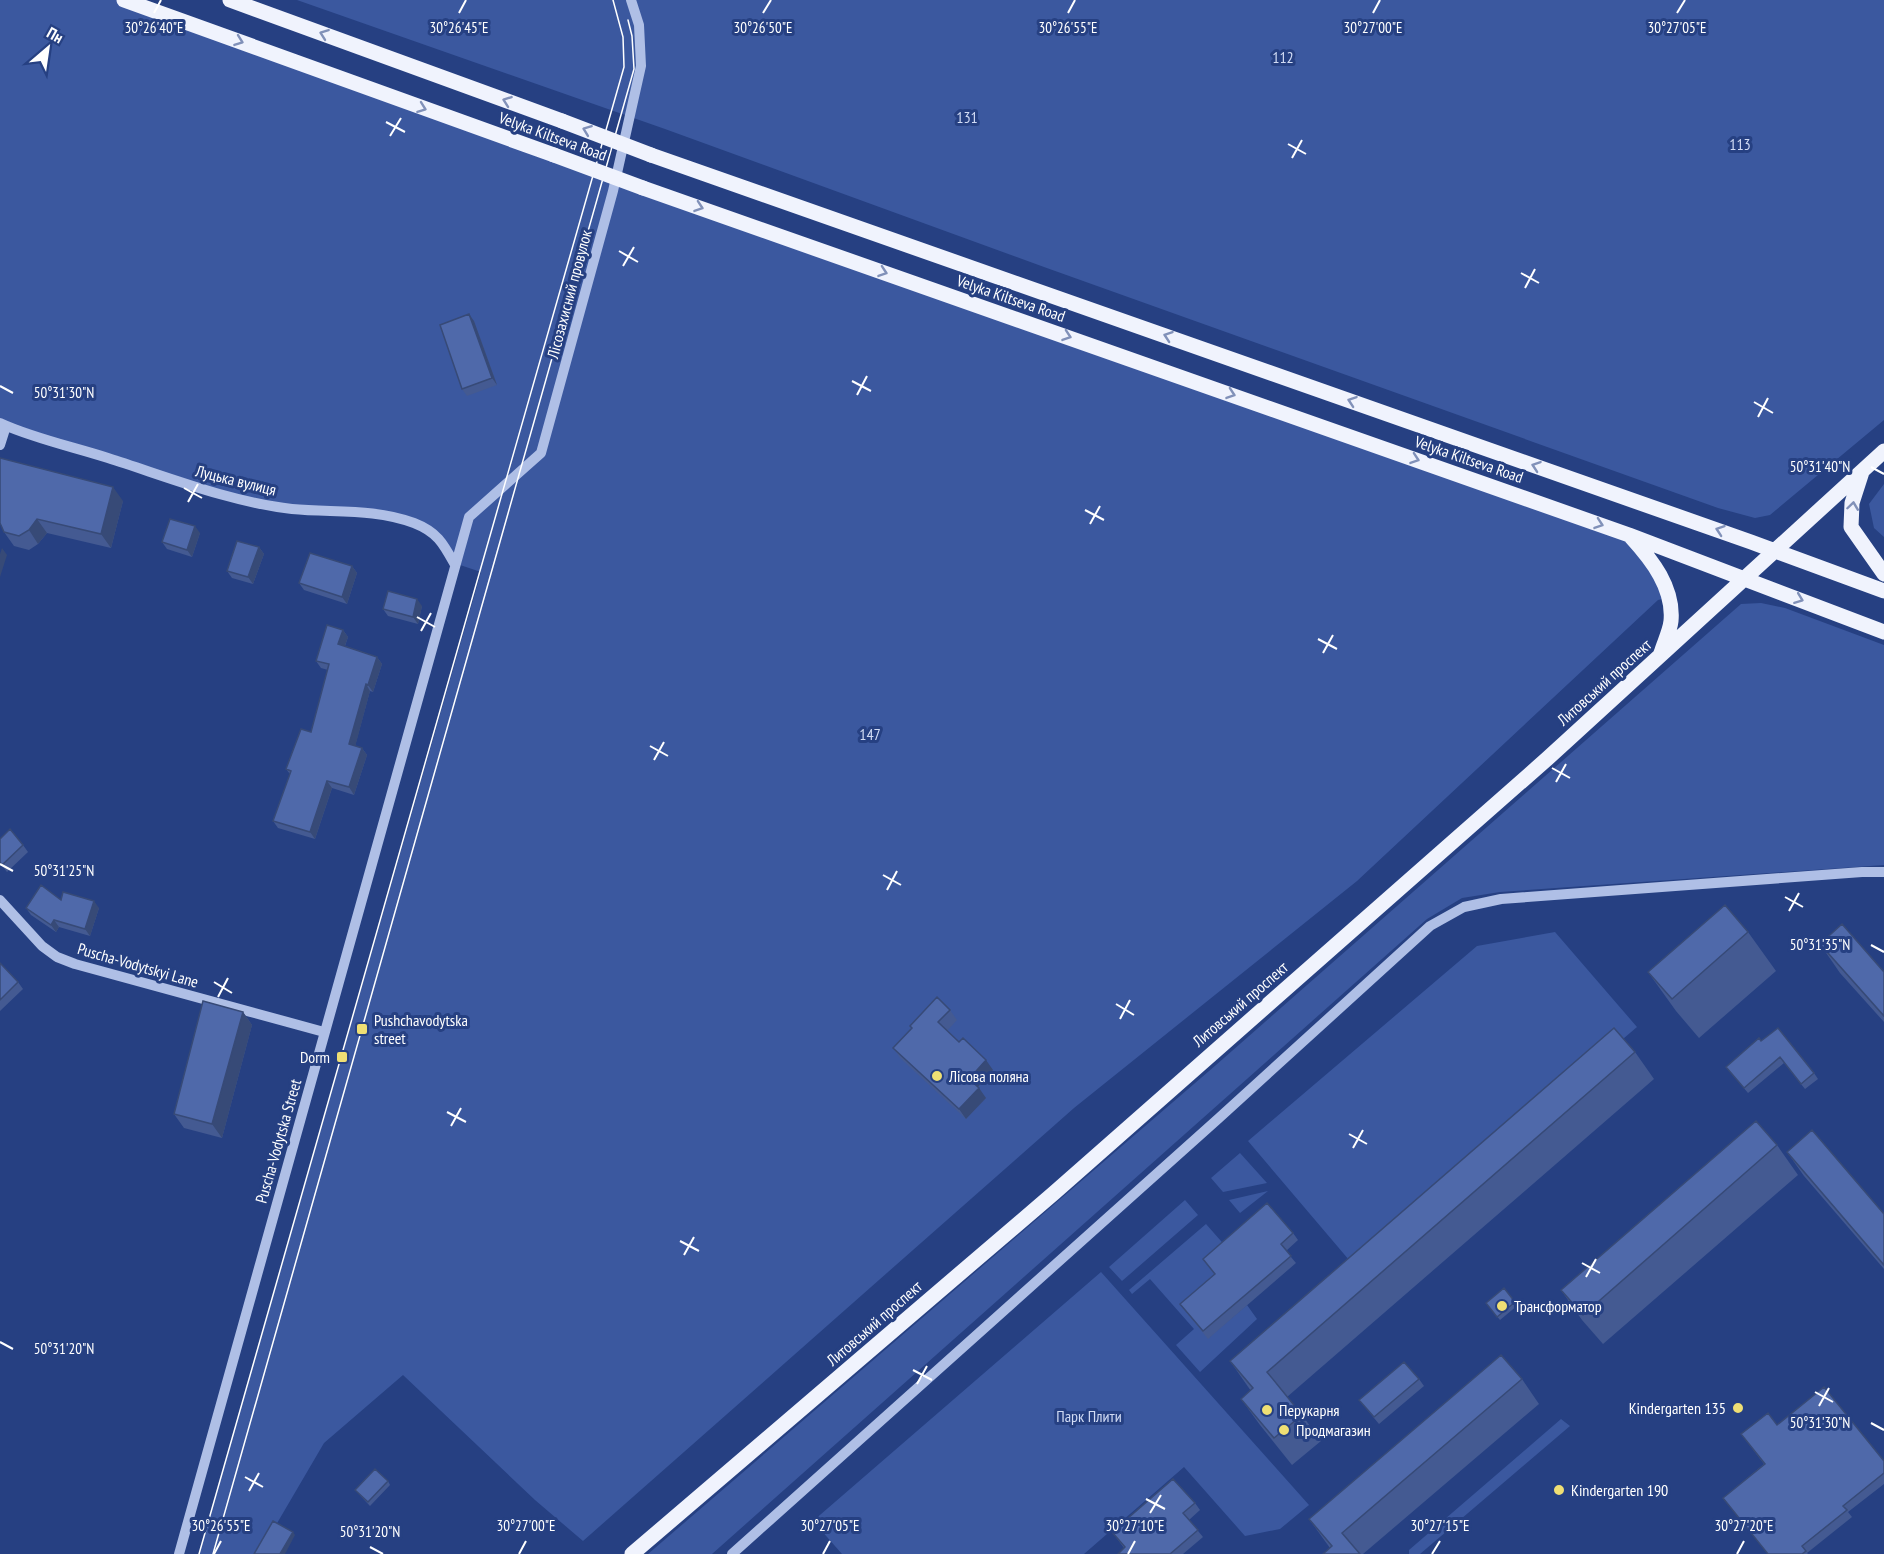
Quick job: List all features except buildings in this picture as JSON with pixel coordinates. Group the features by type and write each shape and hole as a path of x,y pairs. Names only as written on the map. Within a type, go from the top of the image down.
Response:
{"main road":[{"name":"Velyka Kiltseva Road","path":"124,0 644,188 1629,535 1884,632"},
{"name":"Velyka Kiltseva Road","path":"230,0 651,155 1775,550 1884,591"},
{"name":"Литовський проспект","path":"632,1554 1054,1193 1548,758 1884,451"},
{"path":"1863,470 1852,503 1851,527 1884,574"},
{"path":"1629,535 1653,561 1670,597 1671,622 1660,655"}],"street":[{"name":"Лісозахисний провулок","path":"454,563 469,517 542,453 613,191 641,66 639,25 631,0"},
{"name":"Луцька вулиця","path":"3,424 232,497 292,509 353,511 388,515 435,534 454,563"},
{"path":"0,445 3,424"},
{"name":"Puscha-Vodytska Street","path":"179,1554 454,563"},
{"path":"732,1554 1430,926 1464,907 1501,899 1884,872"},
{"name":"Puscha-Vodytskyi Lane","path":"0,900 42,946 57,957 75,964 324,1032"}],"green space":[{"name":"147","path":"0,0 124,0 1629,535 1670,597 1658,600 1357,881 1074,1108 583,1541 535,1500 403,1375 324,1443 259,1554 199,1554 481,572 454,563 442,542 415,524 232,497 0,423"},
{"name":"131","path":"297,0 1884,0 1884,420 1770,515 1755,518 1718,508 665,129"},
{"path":"1884,484 1884,537 1874,528 1869,504"},
{"path":"1761,603 1785,608 1884,645 1884,865 1500,892 1462,898 1427,919 712,1554 648,1554 1216,1065 1741,604"},
{"path":"1555,932 1637,1027 1355,1267 1248,1141 1477,946"},
{"path":"1240,1153 1267,1183 1223,1192 1211,1178"},
{"path":"1268,1191 1240,1213 1229,1200"},
{"path":"1185,1200 1198,1215 1122,1281 1109,1267"},
{"path":"1206,1224 1228,1249 1208,1338 1247,1305 1257,1319 1200,1372 1176,1345 1194,1329 1150,1279 1132,1294 1129,1290"},
{"name":"Парк Плити","path":"1101,1272 1309,1505 1280,1529 1245,1536 1184,1467 1084,1554 842,1554 813,1521"},
{"path":"1561,1419 1570,1426 1420,1554 1409,1554 1409,1550"}],"tram line":[{"path":"199,1554 624,67 623,37 613,0"},
{"path":"213,1554 634,69 632,36 628,20"}],"place":[{"name":"Pushchavodytska street","path":"362,1029"},
{"name":"Dorm","path":"342,1057"},
{"name":"Лісова поляна","path":"937,1076"},
{"name":"Трансформатор","path":"1502,1306"},
{"name":"Kindergarten 135","path":"1738,1408"},
{"name":"Перукарня","path":"1267,1410"},
{"name":"Продмагазин","path":"1284,1430"},
{"name":"Kindergarten 190","path":"1559,1490"}],"park label":[{"name":"112","path":"1283,57"},
{"name":"113","path":"1740,144"}]}
